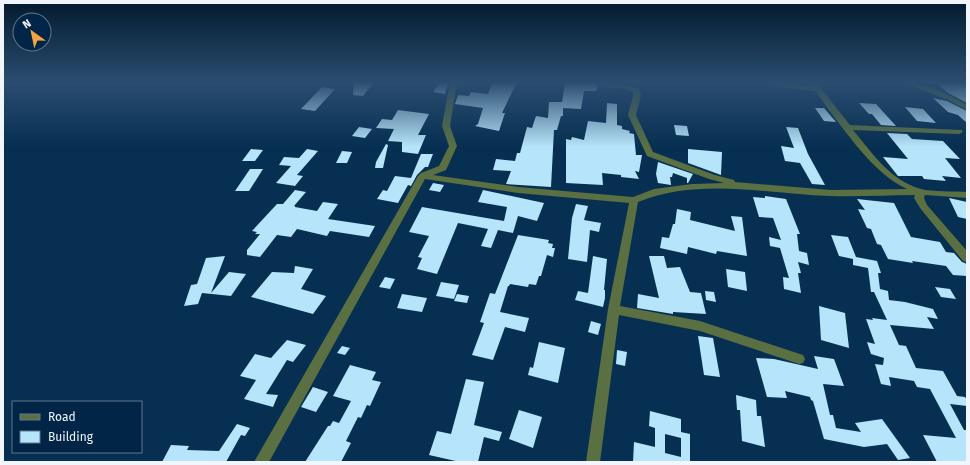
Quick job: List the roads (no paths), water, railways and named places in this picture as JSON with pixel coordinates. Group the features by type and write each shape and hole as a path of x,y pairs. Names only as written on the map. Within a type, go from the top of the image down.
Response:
{"street":[{"path":"261,462 422,176 443,168 451,154 453,146 446,126 450,104"},
{"path":"635,104 632,114 650,154 712,177 740,185"},
{"path":"829,104 877,165 900,183 921,192"},
{"path":"847,127 959,132"},
{"path":"422,176 518,190 634,200 654,192 692,187 740,185 831,193 921,192 967,195"},
{"path":"921,192 920,198 924,206 967,258"},
{"path":"593,462 614,309 634,200"},
{"path":"614,309 700,326 799,359"}]}
